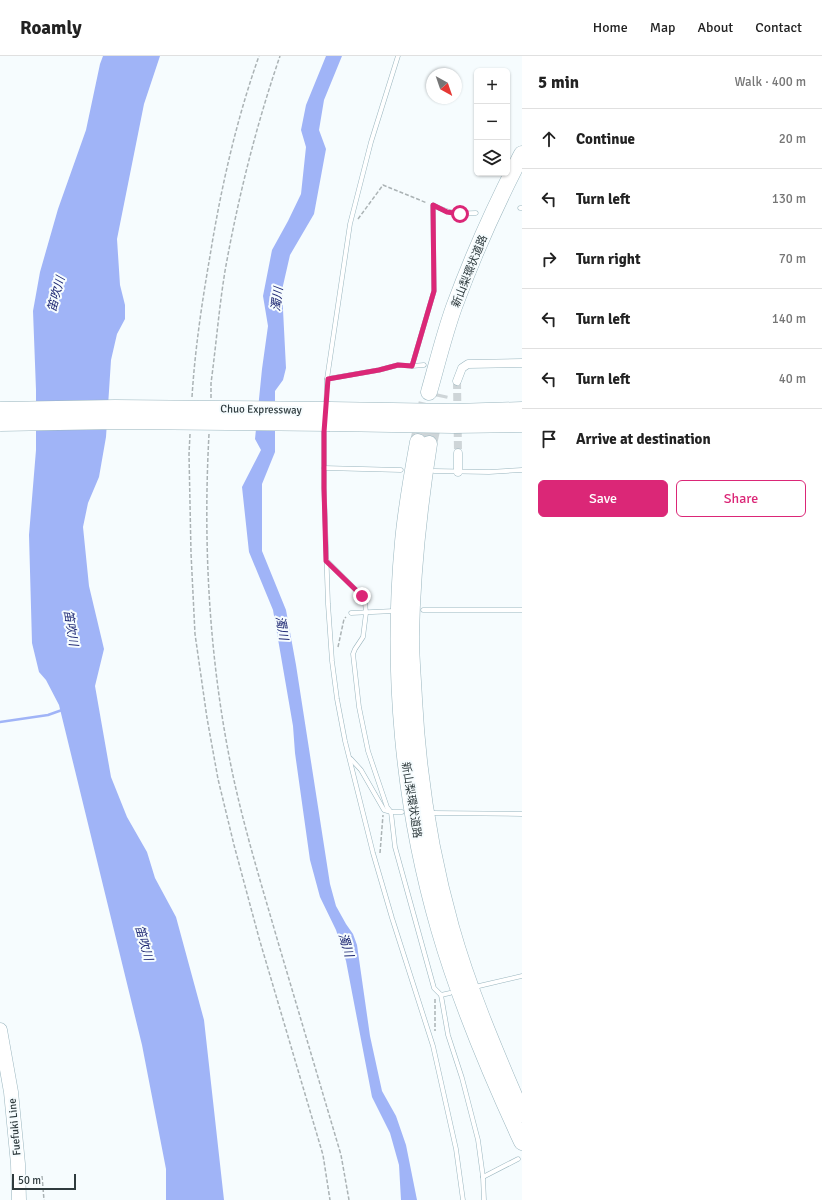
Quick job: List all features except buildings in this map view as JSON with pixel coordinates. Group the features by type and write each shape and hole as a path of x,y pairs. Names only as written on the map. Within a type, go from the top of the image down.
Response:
{"highway":[{"name":"新山梨環状道路","path":"522,154 494,211 470,266 454,308 434,393 480,268 522,176"},
{"name":"Chuo Expressway","path":"0,410 115,408 330,417 446,425 522,424"},
{"name":"Chuo Expressway","path":"0,422 330,417 522,410"},
{"name":"新山梨環状道路","path":"522,1114 482,1018 451,927 438,876 420,778 411,638 416,541 422,491 424,443 410,490 403,541 400,588 400,683 408,781 416,831 427,881 451,967 470,1022 489,1070 522,1142"},
{"name":"Fuefuki Line","path":"0,1030 11,1092 18,1164 19,1200"}],"street":[{"path":"457,381 460,367 468,364 522,363"},
{"path":"458,453 458,472"}],"lane":[{"path":"398,56 371,142 350,224 328,379 324,432 324,488 328,604 332,661 337,700 345,741 392,918 433,1046 456,1149 463,1200"},
{"path":"412,366 434,291 433,205 447,212 460,214 476,213"},
{"path":"328,379 398,365 424,365"},
{"path":"324,468 401,470"},
{"path":"434,471 489,472 522,470"},
{"path":"326,561 362,596 365,602 366,613 363,637 353,654 359,708 368,751 390,812 395,847 434,988 441,995 448,1035 462,1078 478,1140 483,1177 484,1200"},
{"path":"423,610 522,610"},
{"path":"351,613 394,611"},
{"path":"349,758 361,770 384,810 390,812 402,812"},
{"path":"433,814 522,814"},
{"path":"479,986 522,976"},
{"path":"441,995 450,993"},
{"path":"483,1177 518,1159"}],"path":[{"path":"192,399 195,360 205,284 218,206 235,136 259,56"},
{"path":"211,398 211,383 225,272 254,140 280,56"},
{"path":"350,224 360,218 383,185 433,205"},
{"path":"209,428 207,556 212,638 231,766 241,812 262,888 341,1155 349,1200"},
{"path":"190,430 189,454 191,545 195,634 216,771 259,938 323,1155 330,1200"},
{"path":"332,661 336,656 344,619 351,613"},
{"path":"378,867 384,810"},
{"path":"433,1046 436,1039 434,1000 441,995"},
{"path":"42,1176 44,1200"}],"water":[{"name":"笛吹川","path":"103,56 160,56 144,104 117,239 120,285 125,305 125,319 117,334 111,360 106,437 99,477 88,503 83,527 89,586 104,649 95,686 111,777 127,817 147,852 155,878 176,917 204,1020 224,1200 166,1200 166,1169 142,1045 59,705 46,680 39,672 32,643 29,535 36,450 36,390 33,311 40,272 58,209 86,130"},
{"name":"濁川","path":"326,56 342,56 324,100 319,130 326,149 314,214 290,255 282,290 286,368 283,380 275,391 275,452 262,484 262,551 286,610 330,884 336,906 353,934 357,945 370,1036 382,1091 396,1116 406,1145 417,1200 401,1200 399,1165 390,1133 372,1097 346,961 336,930 320,897 310,860 295,753 293,726 273,610 249,552 242,487 261,450 255,439 268,326 263,296 272,250 301,194 306,147 301,130 306,105"}],"waterway":[{"path":"0,722 48,715 62,710"}],"tunnel":[{"path":"457,381 458,453"},
{"path":"418,442 429,392"},
{"path":"429,444 440,394"}],"route":[{"path":"362,596 326,561 324,432 328,379 346,377 398,365 412,366 434,291 433,205 447,212 460,214"}]}
